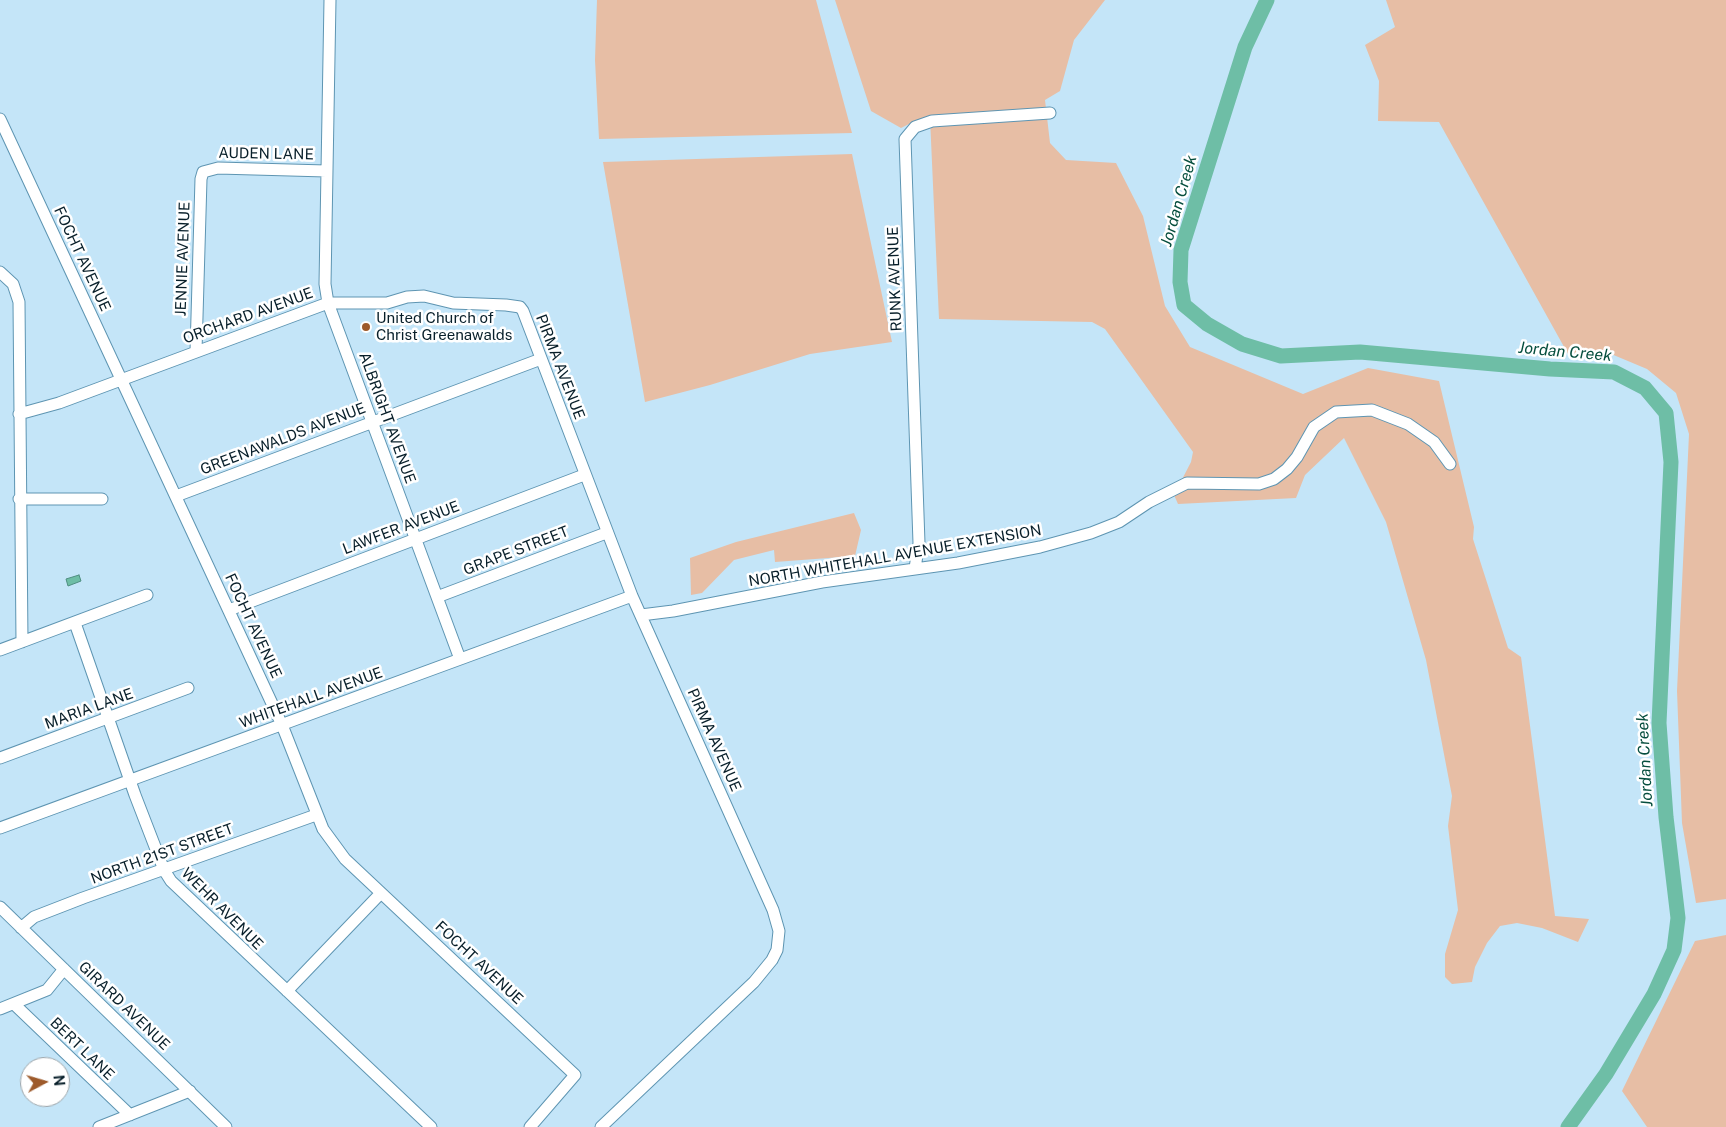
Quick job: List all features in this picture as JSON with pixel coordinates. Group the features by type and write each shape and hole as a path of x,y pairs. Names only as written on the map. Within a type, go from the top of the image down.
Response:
{"street":[{"name":"ALBRIGHT AVENUE","path":"330,0 325,284 328,302 460,659"},
{"name":"RUNK AVENUE","path":"915,568 919,543 905,139 915,127 932,122 1050,114"},
{"name":"FOCHT AVENUE","path":"0,119 282,725 316,815 334,846 381,893 575,1075 530,1127"},
{"name":"AUDEN LANE","path":"206,170 218,168 326,171"},
{"name":"JENNIE AVENUE","path":"196,351 201,179 206,170"},
{"path":"0,272 13,284 19,302 22,642"},
{"name":"ORCHARD AVENUE","path":"19,414 59,403 328,302 387,304 407,297 424,296 453,303 506,305 520,307 523,310"},
{"name":"PIRMA AVENUE","path":"523,310 606,533 632,596 777,922 778,942 772,960 754,982 601,1127"},
{"name":"GREENAWALDS AVENUE","path":"176,496 541,359"},
{"name":"NORTH WHITEHALL AVENUE EXTENSION","path":"641,615 672,611 822,582 945,565 1026,550 1091,533 1119,522 1149,502 1187,484 1259,484 1274,479 1287,470 1297,457 1314,427 1336,412 1372,410 1408,424 1434,442 1450,464"},
{"name":"LAWFER AVENUE","path":"229,610 584,475"},
{"path":"20,500 102,499"},
{"name":"GRAPE STREET","path":"437,597 606,533"},
{"path":"0,650 147,595"},
{"name":"WHITEHALL AVENUE","path":"0,828 632,596"},
{"name":"WEHR AVENUE","path":"74,623 164,870 171,881 430,1127"},
{"name":"MARIA LANE","path":"0,758 188,688"},
{"name":"NORTH 21ST STREET","path":"21,928 34,917 316,815"},
{"path":"287,992 381,893"},
{"name":"GIRARD AVENUE","path":"0,907 226,1127"},
{"path":"0,1009 47,990 64,969"},
{"name":"BERT LANE","path":"14,1004 130,1115"},
{"path":"99,1127 190,1091"}],"shaded area":[{"path":"597,0 816,0 852,133 599,139 595,60"},
{"path":"835,0 1105,0 1074,40 1060,91 1045,100 1050,143 1066,160 1116,163 1143,216 1165,306 1190,347 1303,394 1368,368 1439,381 1474,527 1473,539 1508,648 1521,657 1555,916 1589,919 1578,942 1542,928 1517,923 1500,926 1487,943 1475,967 1472,982 1452,984 1445,977 1445,954 1458,910 1448,826 1452,796 1426,660 1386,522 1344,438 1305,475 1296,498 1178,504 1174,495 1191,462 1193,452 1105,329 1092,322 939,319 930,118 917,120 901,128 871,111"},
{"path":"1386,0 1726,0 1726,899 1696,903 1682,823 1677,691 1689,434 1676,393 1647,369 1604,351 1568,354 1439,122 1378,121 1379,81 1365,45 1395,27"},
{"path":"852,154 892,342 810,354 710,385 645,402 603,162"},
{"path":"854,513 861,530 855,556 775,562 774,550 734,560 702,593 691,595 690,558 736,542"},
{"path":"79,575 81,581 68,586 66,579"},
{"path":"1726,935 1726,1127 1647,1127 1622,1091 1695,941"}],"waterway":[{"name":"Jordan Creek","path":"1267,0 1245,47 1181,250 1180,282 1184,305 1207,324 1242,344 1281,356 1360,352 1550,369 1614,372 1645,388 1666,413 1671,462 1659,723 1666,817 1678,918 1674,950 1654,994 1606,1074 1568,1127"}],"place":[{"name":"United Church of Christ Greenawalds","path":"366,327"}]}
